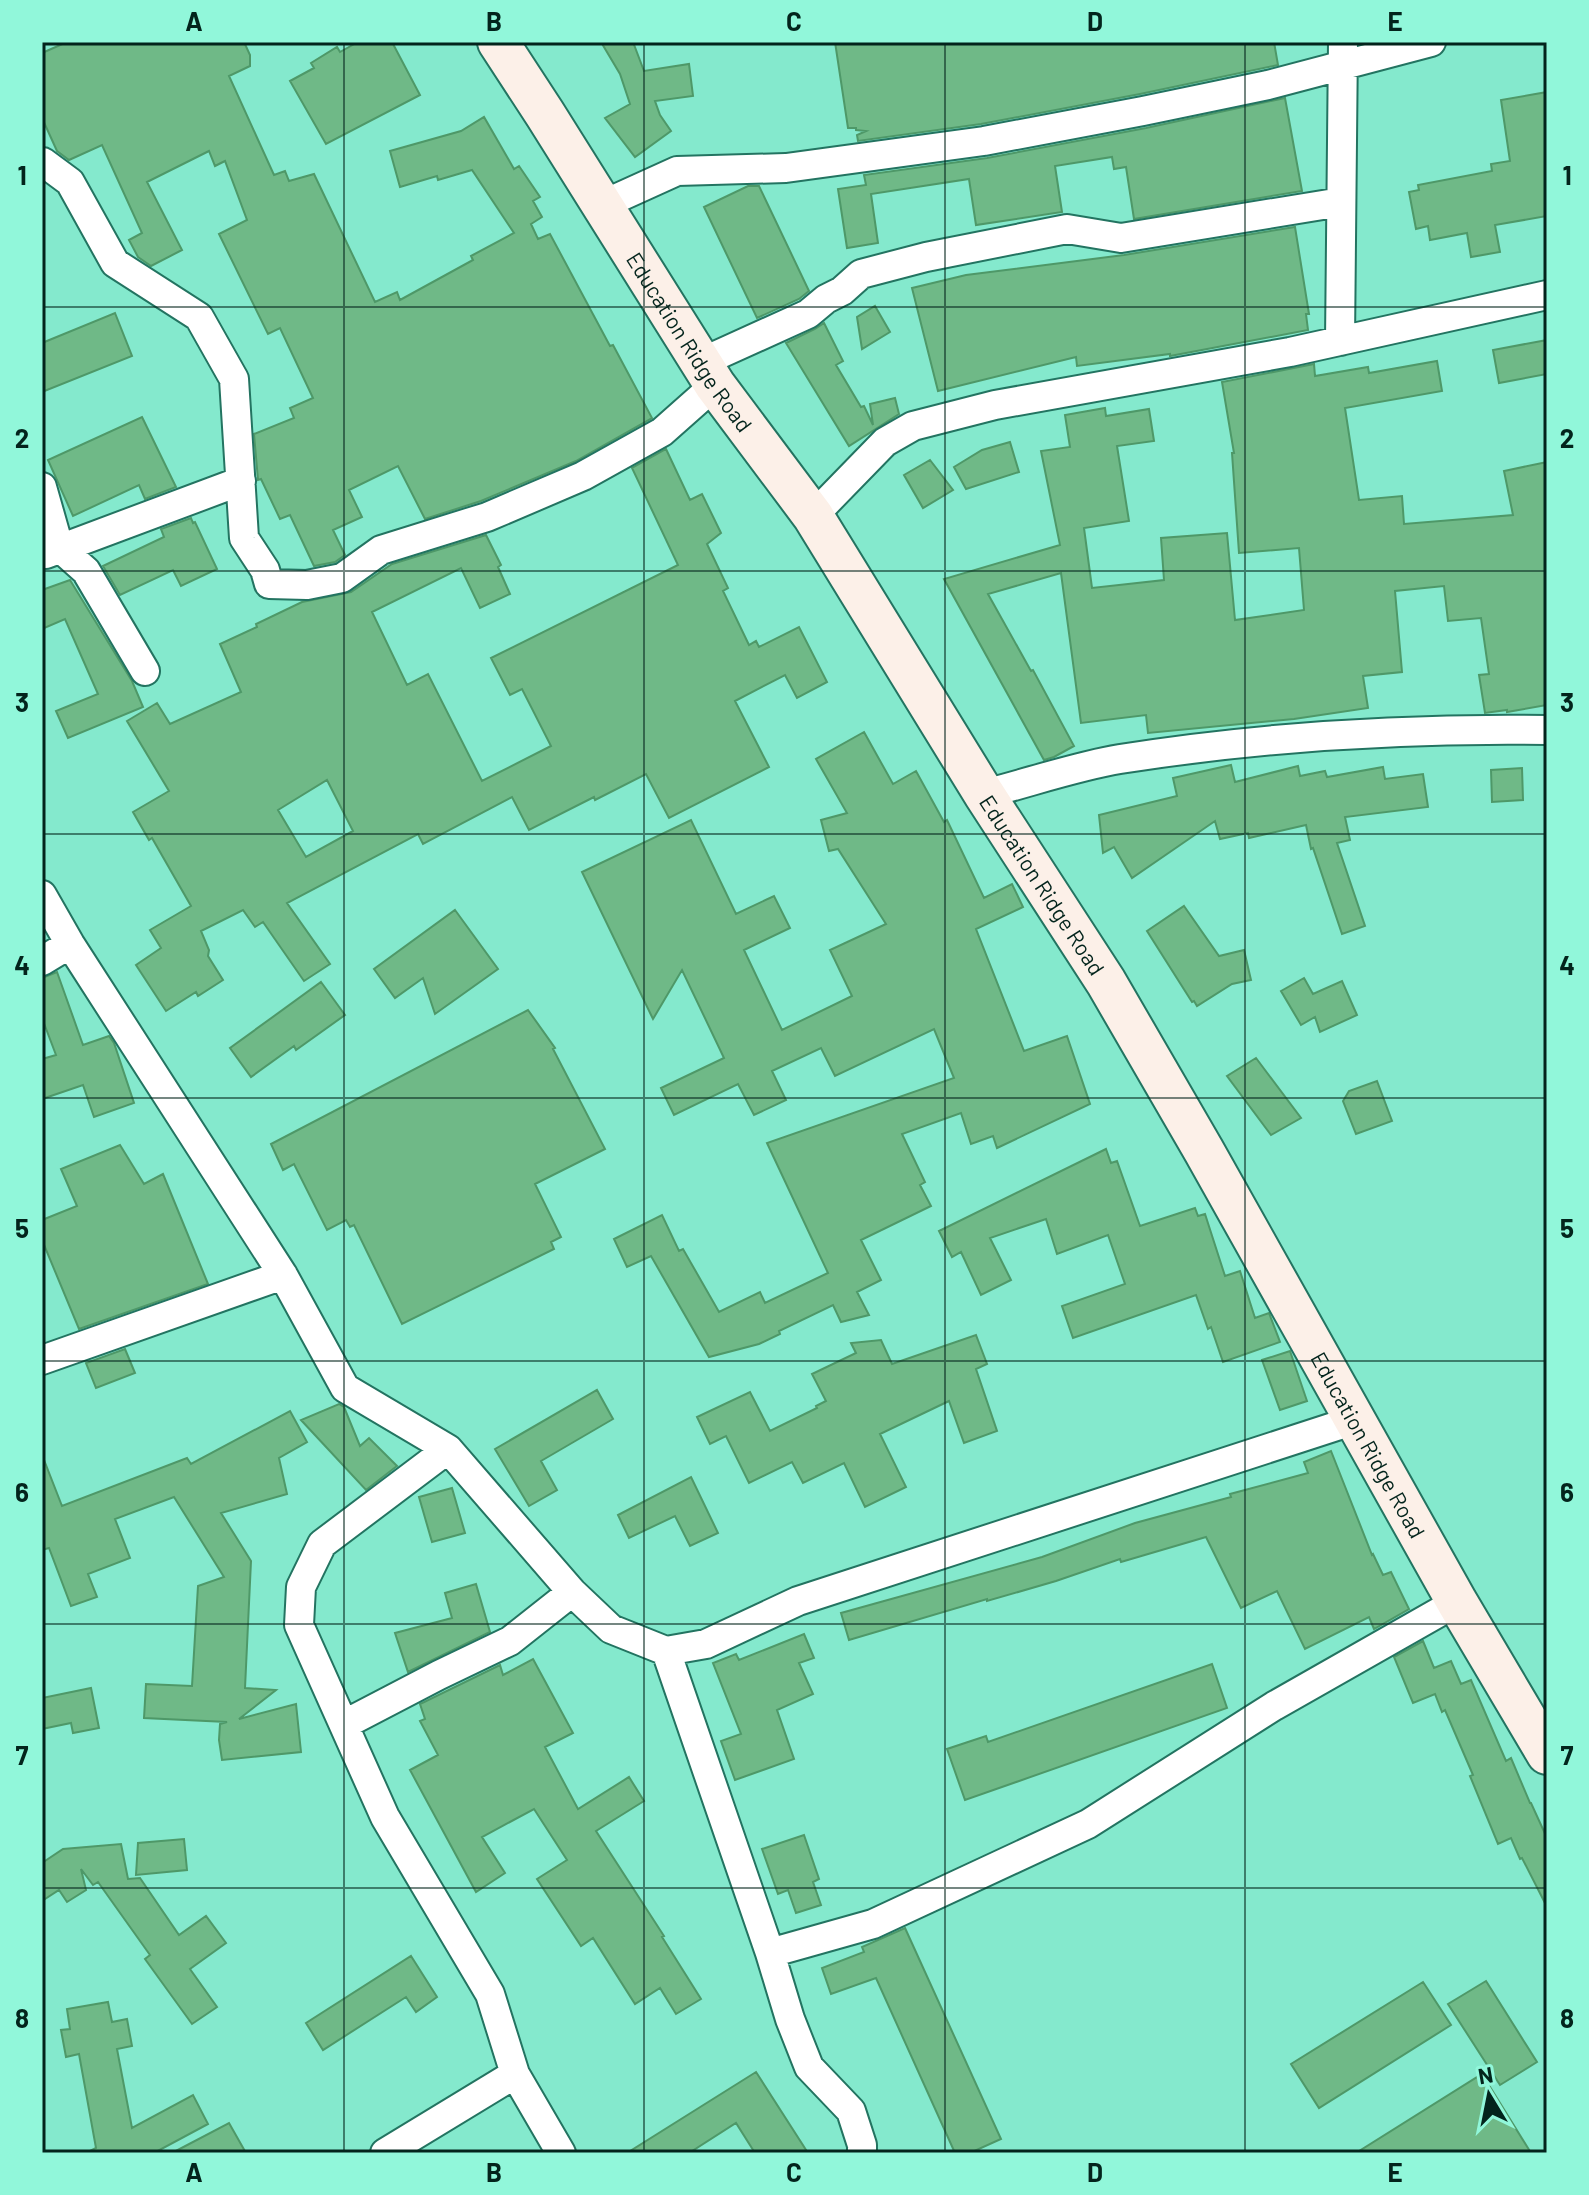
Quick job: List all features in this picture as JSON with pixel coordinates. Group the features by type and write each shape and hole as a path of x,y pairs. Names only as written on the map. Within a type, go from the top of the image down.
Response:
{"main road":[{"name":"Education Ridge Road","path":"498,42 709,374 813,516 984,794 1106,982 1457,1602 1547,1754"}],"street":[{"path":"602,205 677,171 786,168 984,141 1268,85 1342,54 1431,42"},
{"path":"1340,341 1342,54"},
{"path":"42,161 70,182 115,263 199,317 234,379 244,538 265,570 269,584 307,585 342,578 381,550 487,517 583,476 662,432 709,374 808,314 861,274 926,257 1067,229 1121,238 1341,202"},
{"path":"813,516 885,442 913,426 995,405 1340,341 1547,295"},
{"path":"51,552 241,481"},
{"path":"42,487 51,552"},
{"path":"51,552 86,571 145,671"},
{"path":"984,794 1117,760 1195,749 1392,731 1547,730"},
{"path":"42,895 70,944 283,1275 345,1388 448,1449 572,1592 611,1629 666,1651 706,1644 798,1601 1355,1420"},
{"path":"42,961 70,944"},
{"path":"42,1360 283,1275"},
{"path":"448,1449 322,1544 301,1587 299,1625 385,1817 490,1994 515,2074 561,2153"},
{"path":"345,1724 510,1641 572,1592"},
{"path":"770,1953 873,1924 1088,1824 1274,1706 1457,1602"},
{"path":"666,1651 790,2019 809,2067 851,2111 862,2153"},
{"path":"385,2153 515,2074"}],"building":[{"path":"67,42 244,42 250,55 250,66 229,76 274,175 285,171 289,181 314,174 375,302 397,292 400,300 473,260 471,256 514,233 472,170 400,187 390,151 461,131 484,117 514,169 519,166 540,197 533,201 542,217 531,224 538,239 550,234 652,418 576,461 481,501 425,519 398,466 349,490 362,517 333,530 345,555 335,562 314,566 290,515 280,519 261,479 258,480 254,434 294,418 290,408 313,398 280,328 268,334 219,234 247,220 225,161 215,166 209,151 147,182 182,250 151,266 138,257 129,240 142,233 102,145 69,160 57,151 42,118 42,53"},
{"path":"358,42 392,42 420,95 326,144 290,81 314,68 311,63 337,47 340,52"},
{"path":"601,42 633,42 644,71 689,64 693,96 655,101 671,131 635,157 605,118 630,104 620,74"},
{"path":"835,42 1274,42 1278,65 981,124 858,141 857,135 866,131 848,128"},
{"path":"1547,92 1547,216 1495,225 1500,252 1471,257 1467,233 1430,240 1428,226 1416,229 1409,192 1419,190 1418,185 1492,171 1491,164 1510,161 1501,100"},
{"path":"1285,98 1302,191 1134,219 1126,167 1114,169 1112,157 1055,166 1062,212 976,225 969,179 871,194 878,243 847,248 838,189 866,185 864,175 987,158"},
{"path":"748,186 759,186 809,291 799,299 757,318 704,207"},
{"path":"1295,227 1309,314 1306,314 1308,330 1170,356 1077,366 1076,357 938,391 912,288 966,275 1124,255"},
{"path":"875,306 890,332 862,349 857,317"},
{"path":"115,313 132,356 42,392 42,343"},
{"path":"824,323 843,361 836,365 873,425 870,404 895,398 899,414 849,446 786,343"},
{"path":"1547,340 1547,374 1499,383 1493,350"},
{"path":"1437,361 1442,391 1345,408 1359,500 1402,496 1404,524 1513,515 1504,471 1547,462 1547,705 1485,713 1479,675 1489,674 1481,618 1448,621 1444,586 1395,591 1402,672 1363,676 1368,708 1294,719 1148,733 1146,715 1081,723 1061,573 988,594 1074,746 1044,760 944,579 1060,545 1041,451 1070,447 1065,415 1105,408 1106,416 1149,409 1154,441 1117,446 1129,521 1084,528 1092,588 1164,580 1161,538 1227,533 1235,620 1304,610 1299,548 1239,553 1234,453 1222,382 1314,364 1315,376 1368,367 1369,373"},
{"path":"142,417 176,487 145,499 139,485 73,516 48,460"},
{"path":"1010,442 1019,472 966,489 954,467 982,450"},
{"path":"666,449 690,500 702,494 721,533 707,544 728,588 723,591 749,645 756,641 759,647 799,627 827,682 797,698 785,675 735,701 769,767 669,818 646,774 529,830 512,797 423,844 418,834 287,903 330,964 304,981 263,922 255,927 243,910 201,931 209,950 208,956 223,980 166,1011 136,965 161,948 150,930 191,906 152,838 149,840 133,812 169,791 127,721 157,703 170,724 241,692 220,644 257,627 256,624 302,602 351,592 392,564 486,535 501,565 498,567 510,594 480,608 461,568 372,612 407,685 428,674 482,781 551,746 522,689 510,695 491,658 678,565 632,468","holes":["327,780 353,831 306,857 278,810"]},
{"path":"930,460 953,490 923,508 904,475"},
{"path":"191,518 217,569 181,586 173,570 120,595 103,566 164,537 161,529"},
{"path":"70,580 132,681 143,707 68,738 56,711 98,694 65,619 42,629 42,590"},
{"path":"864,732 893,784 916,771 944,822 947,820 984,898 1012,884 1023,907 976,929 1024,1051 1067,1036 1090,1104 997,1148 993,1136 971,1144 961,1113 902,1134 925,1182 920,1185 931,1206 861,1240 881,1280 857,1292 869,1315 841,1322 833,1305 759,1344 709,1357 651,1256 627,1267 614,1239 662,1215 679,1251 683,1249 719,1312 760,1292 765,1303 828,1273 767,1143 954,1078 934,1029 835,1076 821,1048 772,1071 786,1100 754,1115 738,1084 674,1115 661,1088 724,1058 682,970 653,1019 582,872 691,820 736,914 774,896 790,928 744,950 782,1030 852,996 830,950 886,924 838,849 829,851 821,820 847,813 816,759"},
{"path":"1231,765 1235,782 1298,766 1300,776 1325,771 1327,777 1383,767 1385,779 1423,774 1428,807 1345,817 1350,840 1337,843 1365,926 1342,934 1311,849 1306,825 1249,838 1248,833 1220,839 1215,821 1132,878 1114,847 1103,853 1099,815 1177,796 1173,778"},
{"path":"1522,768 1523,800 1492,802 1491,770"},
{"path":"1184,906 1219,956 1244,950 1251,980 1232,984 1197,1006 1147,931"},
{"path":"455,910 498,969 435,1014 423,978 395,998 374,969"},
{"path":"57,972 83,1045 109,1036 134,1103 94,1117 83,1085 42,1099 42,1059 56,1055 42,1018 42,978"},
{"path":"1304,978 1313,994 1342,981 1357,1015 1320,1032 1315,1017 1301,1025 1281,991"},
{"path":"321,982 345,1015 251,1077 230,1048"},
{"path":"528,1010 555,1048 605,1149 535,1184 561,1237 551,1242 554,1249 402,1324 354,1225 350,1227 346,1220 327,1230 294,1164 283,1170 271,1144"},
{"path":"1256,1058 1301,1118 1271,1135 1227,1076"},
{"path":"1377,1081 1392,1121 1356,1134 1343,1101 1349,1091"},
{"path":"120,1145 144,1184 163,1174 208,1284 79,1329 42,1240 42,1220 77,1206 61,1169"},
{"path":"1106,1149 1111,1163 1117,1161 1140,1226 1195,1208 1198,1216 1205,1214 1225,1276 1240,1271 1255,1318 1269,1313 1280,1342 1223,1362 1196,1295 1073,1338 1062,1306 1125,1284 1108,1235 1057,1254 1046,1219 990,1238 1011,1280 981,1295 961,1252 952,1257 939,1231"},
{"path":"976,1335 987,1364 976,1369 997,1431 964,1443 949,1401 880,1434 906,1487 865,1507 844,1463 803,1483 792,1462 749,1483 726,1436 710,1444 697,1417 750,1392 770,1431 826,1401 812,1374 856,1353 851,1343 881,1340 892,1364"},
{"path":"125,1349 135,1373 96,1388 86,1363"},
{"path":"1290,1351 1307,1401 1280,1410 1262,1360"},
{"path":"597,1390 613,1419 541,1461 557,1490 529,1506 495,1449"},
{"path":"339,1404 344,1407 360,1446 369,1438 397,1466 366,1490 301,1420"},
{"path":"290,1411 307,1442 279,1458 287,1494 221,1513 251,1561 245,1688 276,1690 239,1719 296,1704 301,1752 222,1760 220,1724 227,1722 144,1718 146,1684 192,1686 198,1586 224,1577 174,1497 115,1519 130,1558 88,1574 97,1597 71,1606 49,1548 42,1550 42,1460 62,1506 187,1458 191,1464"},
{"path":"1331,1451 1372,1555 1383,1575 1391,1572 1409,1609 1374,1629 1369,1617 1305,1649 1277,1591 1241,1608 1206,1537 1121,1562 1120,1559 1056,1581 849,1640 841,1613 1042,1557 1135,1523 1308,1473 1304,1462"},
{"path":"691,1477 718,1533 690,1546 675,1516 629,1538 618,1515"},
{"path":"452,1488 465,1533 432,1542 419,1497"},
{"path":"476,1584 490,1632 408,1672 395,1633 452,1618 445,1593"},
{"path":"804,1634 814,1658 799,1663 813,1694 777,1710 794,1759 735,1780 721,1741 741,1734 713,1663 736,1654 739,1660"},
{"path":"1423,1641 1434,1668 1451,1661 1461,1684 1471,1680 1506,1761 1511,1758 1547,1838 1547,1907 1511,1838 1498,1844 1470,1776 1473,1775 1435,1694 1413,1703 1394,1657"},
{"path":"533,1659 573,1733 545,1747 578,1809 629,1777 644,1801 596,1831 701,1999 676,2014 660,1988 635,2004 593,1938 581,1946 537,1879 567,1860 534,1809 482,1837 505,1873 476,1892 410,1770 438,1755 420,1721 425,1719 420,1704 500,1665 503,1675"},
{"path":"1212,1664 1227,1708 965,1800 947,1749 986,1736 988,1742"},
{"path":"91,1688 99,1728 73,1733 71,1723 42,1729 42,1698"},
{"path":"804,1835 819,1879 813,1882 821,1905 796,1913 788,1890 778,1894 762,1849"},
{"path":"184,1839 187,1870 136,1875 138,1843"},
{"path":"121,1844 128,1879 140,1878 179,1935 206,1916 226,1943 190,1969 217,2007 192,2024 145,1959 150,1955 98,1882 93,1885 81,1869 86,1890 67,1902 59,1890 42,1901 42,1863 63,1849"},
{"path":"905,1928 1001,2139 970,2153 955,2153 876,1978 831,1994 822,1968 864,1952 862,1947"},
{"path":"411,1956 437,1997 416,2012 406,1997 323,2050 306,2023"},
{"path":"1486,1981 1537,2062 1500,2085 1448,2004"},
{"path":"1423,1982 1451,2025 1319,2108 1291,2064"},
{"path":"108,2002 112,2022 127,2019 132,2046 117,2049 132,2128 193,2095 208,2124 154,2153 86,2153 96,2148 79,2054 66,2057 61,2030 70,2029 67,2009"},
{"path":"756,2072 808,2153 755,2153 736,2123 689,2153 627,2153"},
{"path":"1482,2074 1531,2153 1356,2153"},
{"path":"229,2123 246,2153 172,2153"}]}
